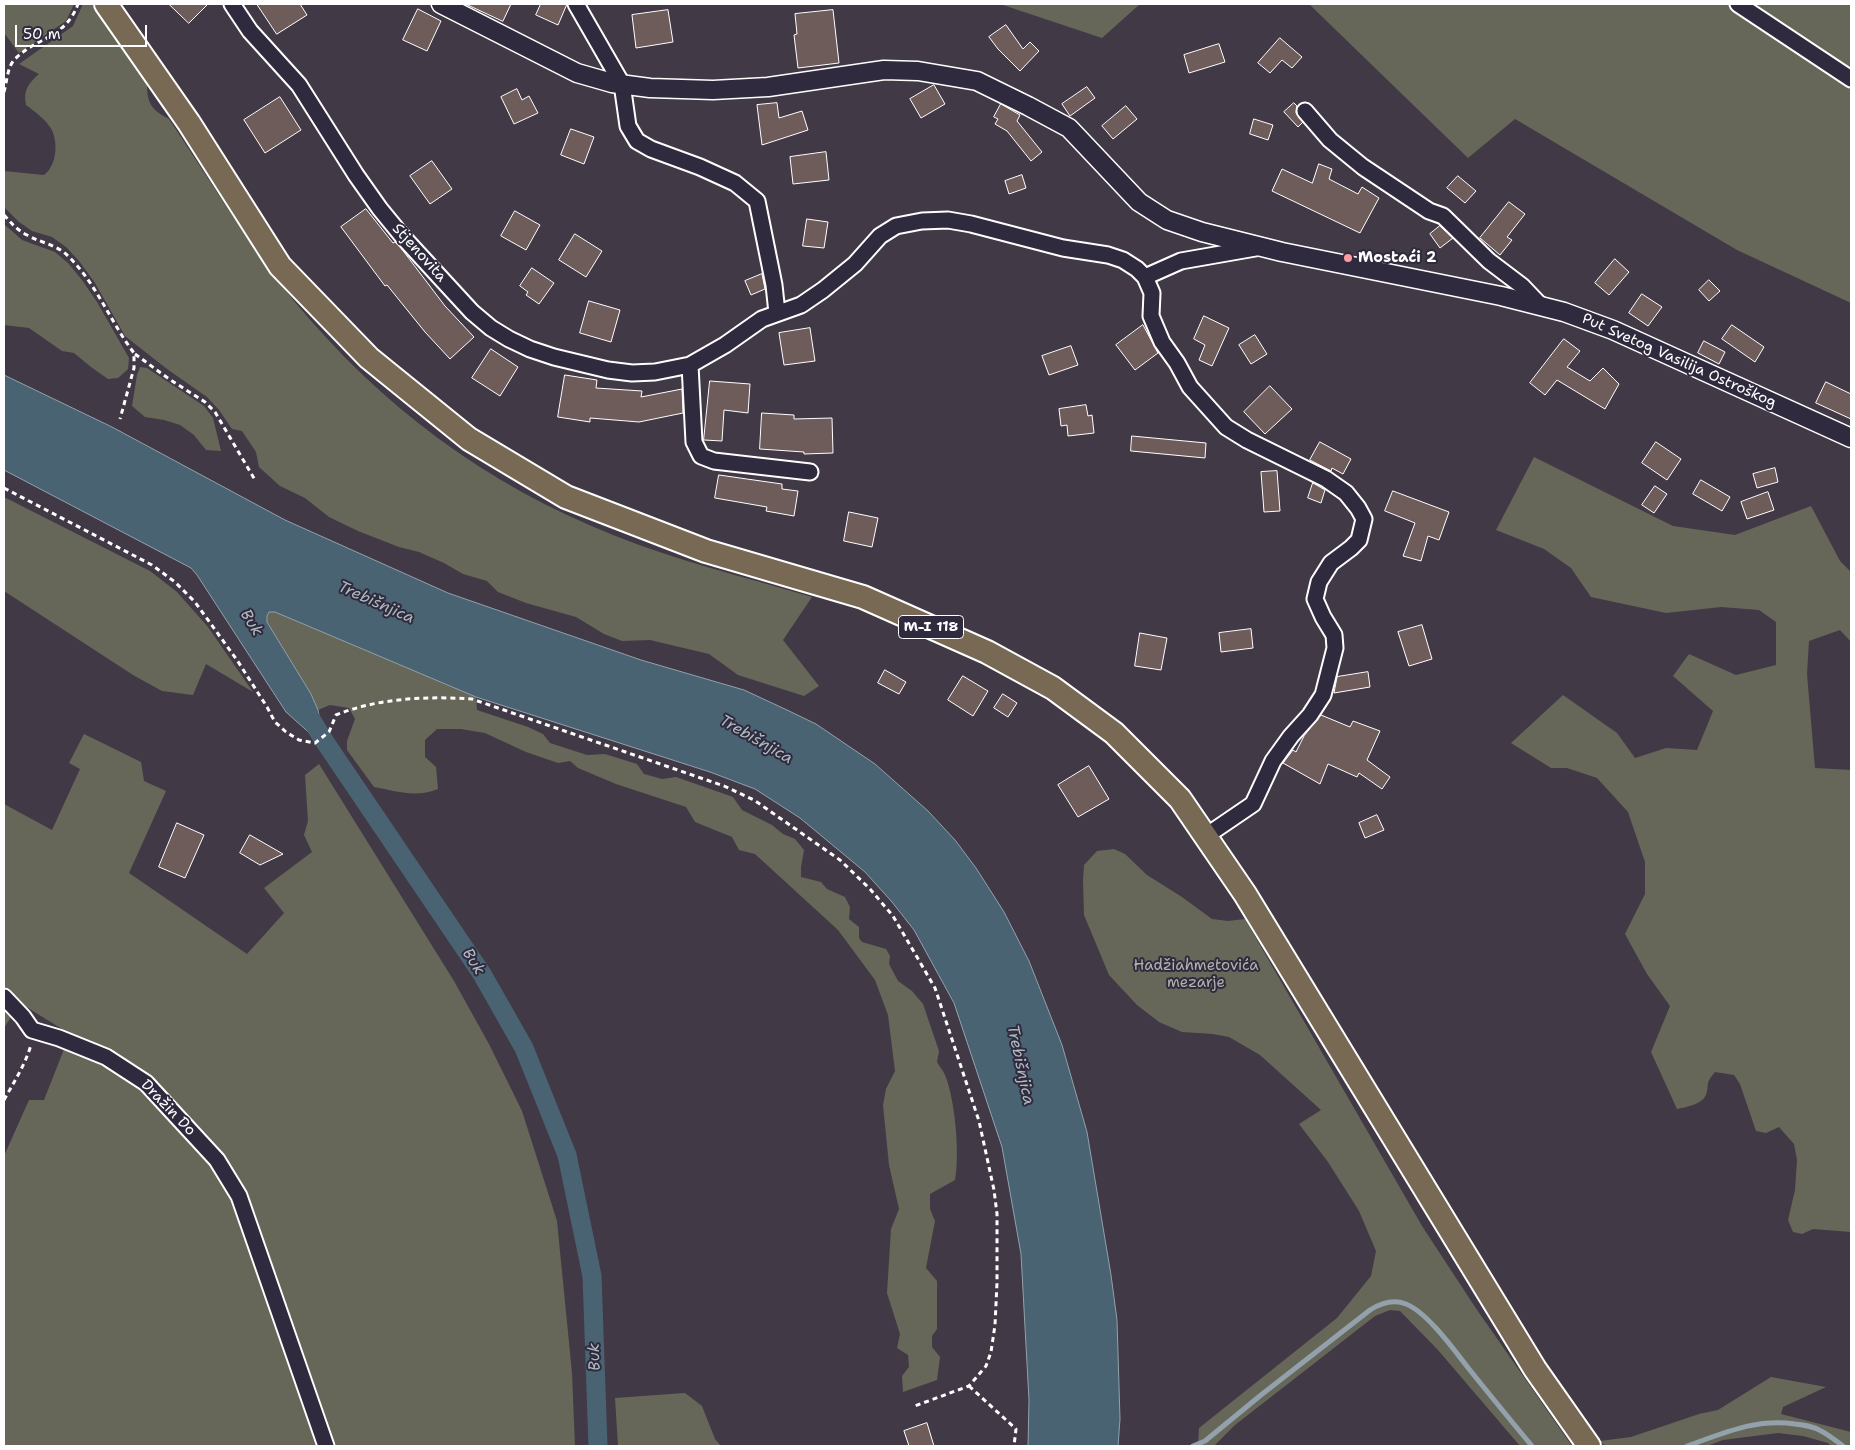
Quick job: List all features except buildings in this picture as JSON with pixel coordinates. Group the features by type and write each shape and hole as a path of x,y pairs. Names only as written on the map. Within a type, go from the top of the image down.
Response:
{"main road":[{"name":"M-I 118","path":"106,4 189,123 280,266 369,358 469,439 566,497 706,551 863,597 988,652 1053,688 1114,733 1180,799 1245,894 1535,1369 1589,1446"}],"street":[{"name":"Stjenovita","path":"232,4 250,31 299,85 380,209 472,312 491,328 509,339 554,357 608,370 632,373 655,372 690,366 725,345 762,319 801,305 841,277 880,236 896,226 922,221 948,220 971,224 1063,248 1108,255 1123,260 1145,278"},
{"name":"Put Svetog Vasilija Ostroškog","path":"441,4 577,73 622,84 650,88 713,90 768,87 884,70 918,71 976,81 1069,128 1139,202 1167,220 1202,232 1262,247 1501,296 1564,312 1613,330 1851,438"},
{"path":"576,4 622,84 628,126 637,141 651,149 700,167 735,183 757,201 774,285 777,313"},
{"path":"1738,4 1851,79"},
{"path":"1305,112 1330,140 1363,167 1429,211 1443,216 1488,261 1522,286 1542,306"},
{"path":"1206,836 1253,804 1273,761 1323,696 1335,648 1334,635 1323,618 1315,599 1317,590 1319,582 1331,563 1359,540 1364,519 1346,493 1326,479 1248,440 1226,426 1190,387 1177,362 1162,342 1151,316 1152,293 1145,278 1181,261 1262,247"},
{"path":"690,366 694,442 700,456 714,461 810,472"},
{"path":"4,997 23,1017 32,1030"},
{"name":"Dražin Do","path":"32,1030 59,1038 106,1057 146,1083 217,1160 239,1196 326,1446"}],"path":[{"path":"4,92 6,78 14,60 54,35 68,23 78,4"},
{"path":"4,215 22,232 57,246 71,258 86,277 124,341 134,353 169,379 205,402 215,412 255,480"},
{"path":"120,419 134,368 134,353"},
{"path":"4,488 152,565 175,582 195,602 232,652 275,722 299,740 315,743 330,732 336,715 352,709 380,703 446,697 484,702 688,772 747,796 840,860 870,889 893,916 935,988 979,1121 994,1190 997,1214 995,1325 991,1352 986,1366 969,1386 912,1407"},
{"path":"4,1100 28,1057 32,1030"},
{"path":"969,1386 1016,1429 1014,1446"}],"green space":[{"path":"4,4 74,4 66,21 19,53 4,33"},
{"path":"83,4 93,4 98,8 147,84 148,97 152,106 158,113 169,119 277,279 327,339 363,375 399,408 438,438 521,492 566,515 662,553 812,597 783,640 819,686 804,696 738,675 709,654 650,640 622,641 604,634 576,617 526,603 498,592 487,581 463,574 419,552 399,547 329,517 305,498 280,486 259,467 256,452 242,431 232,429 207,397 125,336 95,283 66,247 52,237 32,231 19,222 4,207 4,171 44,175 52,166 55,153 55,139 50,127 26,105 25,95 27,88 39,74 19,64 73,26"},
{"path":"1000,4 1140,4 1102,38"},
{"path":"1309,4 1851,4 1851,303 1737,250 1515,119 1468,158"},
{"path":"4,224 22,240 55,252 68,263 82,280 129,358 128,369 118,378 108,379 74,353 62,351 29,328 4,325"},
{"path":"140,367 147,368 204,406 213,418 221,451 206,450 194,435 180,425 145,417 132,406"},
{"path":"1534,457 1673,526 1735,535 1811,506 1840,561 1851,572 1851,642 1840,630 1809,641 1807,674 1815,768 1851,770 1851,1232 1813,1229 1802,1234 1793,1232 1788,1220 1795,1190 1797,1160 1794,1144 1779,1127 1766,1133 1756,1131 1740,1084 1734,1075 1715,1072 1708,1082 1706,1095 1701,1101 1677,1109 1651,1052 1670,1006 1647,974 1625,934 1645,894 1645,862 1628,812 1597,778 1567,768 1551,768 1511,743 1563,695 1617,733 1635,758 1666,748 1697,750 1713,711 1673,676 1689,654 1736,675 1776,665 1776,622 1759,610 1721,607 1666,613 1591,597 1571,568 1544,549 1496,530"},
{"path":"4,497 150,571 177,592 208,627 253,692 206,664 193,695 162,691 133,675 4,591"},
{"path":"269,612 275,612 476,697 477,710 528,727 543,734 550,743 587,755 605,754 637,764 644,774 662,779 676,777 733,797 742,810 795,839 804,850 801,877 821,882 827,889 845,897 850,907 849,919 859,927 859,938 862,942 886,949 890,956 889,964 898,981 912,991 923,1004 939,1051 937,1062 949,1085 956,1127 957,1156 955,1180 930,1194 930,1209 935,1221 926,1268 937,1281 937,1329 932,1336 932,1347 940,1357 937,1380 903,1392 902,1376 909,1367 908,1355 897,1348 900,1334 887,1293 891,1229 899,1209 889,1165 883,1105 886,1089 895,1071 888,1015 875,980 838,930 755,854 739,850 732,837 695,822 686,807 616,784 578,768 570,761 558,763 526,752 485,733 461,729 437,729 425,740 425,757 436,767 438,789 430,792 414,793 374,787 347,750 347,741 355,719 349,708 330,705 318,710 311,694 267,622"},
{"path":"84,734 141,762 144,781 166,791 129,873 247,954 284,913 264,888 312,852 304,835 308,821 305,775 319,764 454,981 489,1044 522,1111 557,1221 572,1373 575,1446 4,1446 4,1156 29,1100 44,1100 70,1034 20,1003 4,1028 4,804 52,830 80,769 69,763"},
{"name":"Hadžiahmetovića mezarje","path":"1114,849 1125,854 1147,875 1212,919 1228,921 1245,919 1422,1226 1475,1307 1572,1446 1520,1446 1438,1350 1400,1311 1390,1310 1375,1316 1235,1425 1214,1446 1198,1446 1199,1428 1337,1318 1371,1276 1376,1251 1359,1211 1328,1162 1299,1124 1321,1110 1260,1055 1229,1037 1182,1032 1159,1022 1137,1005 1109,975 1084,915 1083,880 1084,865 1097,851"},
{"path":"1771,1377 1826,1387 1783,1407 1781,1414 1851,1432 1851,1444 1849,1446 1831,1446 1828,1443 1803,1436 1778,1433 1723,1440 1707,1446 1605,1446 1600,1441 1631,1437 1699,1414 1718,1410"},
{"path":"685,1393 702,1406 715,1439 721,1446 618,1446 615,1398"}],"water":[{"name":"Trebišnjica","path":"4,375 112,427 285,520 448,593 641,660 744,690 787,710 816,724 875,764 928,811 955,840 976,868 1004,912 1029,961 1062,1045 1087,1132 1111,1275 1117,1320 1120,1419 1118,1446 1028,1446 1029,1400 1021,1254 1002,1147 954,1003 914,930 865,872 800,818 755,789 710,772 476,697 275,612 269,612 267,622 311,694 318,710 322,731 314,737 286,712 191,568 4,470"}],"waterway":[{"name":"Buk","path":"306,711 482,974 524,1048 567,1155 592,1276 598,1446"},
{"path":"1193,1446 1205,1441 1370,1310 1378,1305 1392,1302 1406,1304 1414,1308 1431,1323 1532,1446"},
{"path":"1687,1446 1740,1428 1767,1423 1802,1425 1815,1428 1843,1446"}],"place":[{"name":"Mostaći 2","path":"1348,258"}]}
